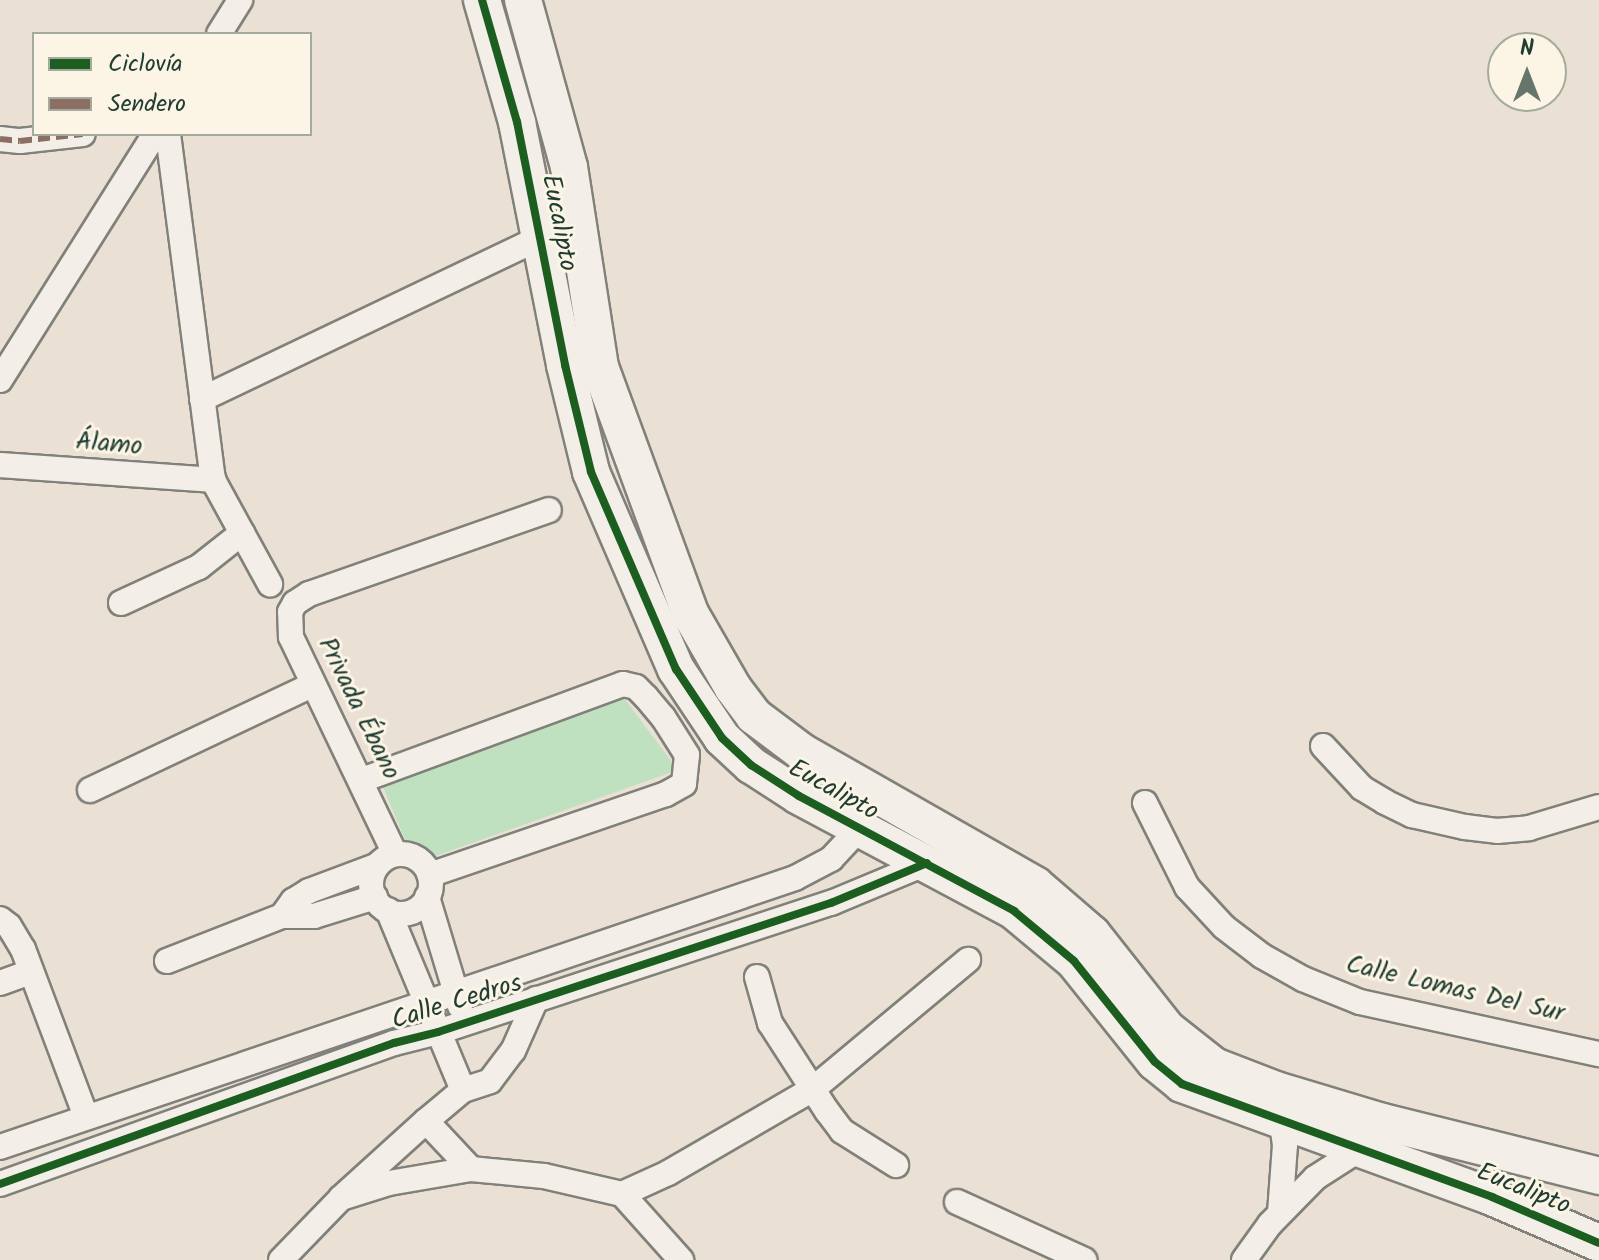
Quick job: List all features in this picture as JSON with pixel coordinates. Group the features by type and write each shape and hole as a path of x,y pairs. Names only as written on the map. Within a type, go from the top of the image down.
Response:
{"street":[{"path":"220,32 240,0"},
{"name":"Eucalipto","path":"482,0 517,122 565,365 591,472 676,669 722,738 768,778 858,830 927,863 1014,911 1074,961 1155,1062 1182,1084 1357,1151 1492,1197 1599,1243"},
{"name":"Eucalipto","path":"523,0 569,167 600,367 691,615 733,688 754,716 802,752 1035,885 1092,934 1167,1029 1194,1053 1233,1075 1383,1122 1599,1176"},
{"path":"0,139 20,141 65,136"},
{"path":"0,380 154,136"},
{"path":"168,136 213,480 270,584"},
{"path":"202,399 540,238 579,228"},
{"name":"Álamo","path":"0,465 213,480"},
{"name":"Privada Ébano","path":"386,860 362,780 312,685 288,623 295,603 309,594 549,510"},
{"path":"121,603 199,567 242,533"},
{"path":"623,549 662,539"},
{"path":"90,790 312,685"},
{"path":"167,961 282,916 314,916 381,904 410,912 429,886 677,789 684,784 687,755 663,717 636,687 615,685 362,780"},
{"path":"1323,746 1362,788 1385,802 1412,815 1465,827 1497,831 1529,828 1599,807"},
{"name":"Calle Lomas Del Sur","path":"1145,803 1187,887 1224,927 1262,956 1360,1002 1599,1054"},
{"name":"Calle Cedros","path":"0,1147 813,870 841,851 858,830"},
{"path":"282,916 293,901 309,891 386,860 410,855 422,863 454,992 465,1021"},
{"path":"386,860 371,877 463,1090"},
{"name":"Calle Cedros","path":"0,1184 394,1043 438,1032 831,903 927,863"},
{"path":"813,870 831,903"},
{"path":"0,919 16,936 86,1117"},
{"path":"622,1194 668,1173 813,1089 968,960"},
{"path":"0,983 31,972"},
{"path":"757,977 770,1023 842,1131 896,1165"},
{"path":"281,1260 341,1198 426,1121 463,1090 490,1081 513,1051 536,999"},
{"path":"426,1121 471,1169"},
{"path":"1280,1213 1285,1145 1282,1123"},
{"path":"1244,1260 1280,1213 1315,1178 1357,1151"},
{"path":"341,1198 389,1183 471,1169 544,1176 622,1194 681,1260"},
{"path":"957,1202 1041,1244 1084,1260"}],"green space":[{"path":"624,698 678,770 427,859 408,846 382,785"}],"marked path":[{"path":"0,139 20,141 65,136"}],"cycle path":[{"path":"482,0 517,122 565,365 591,472 676,669 722,738 751,765 799,796 1014,911 1074,961 1155,1062 1182,1084 1492,1197 1599,1243"},
{"path":"0,1184 394,1043 438,1032 831,903 927,863"}]}
